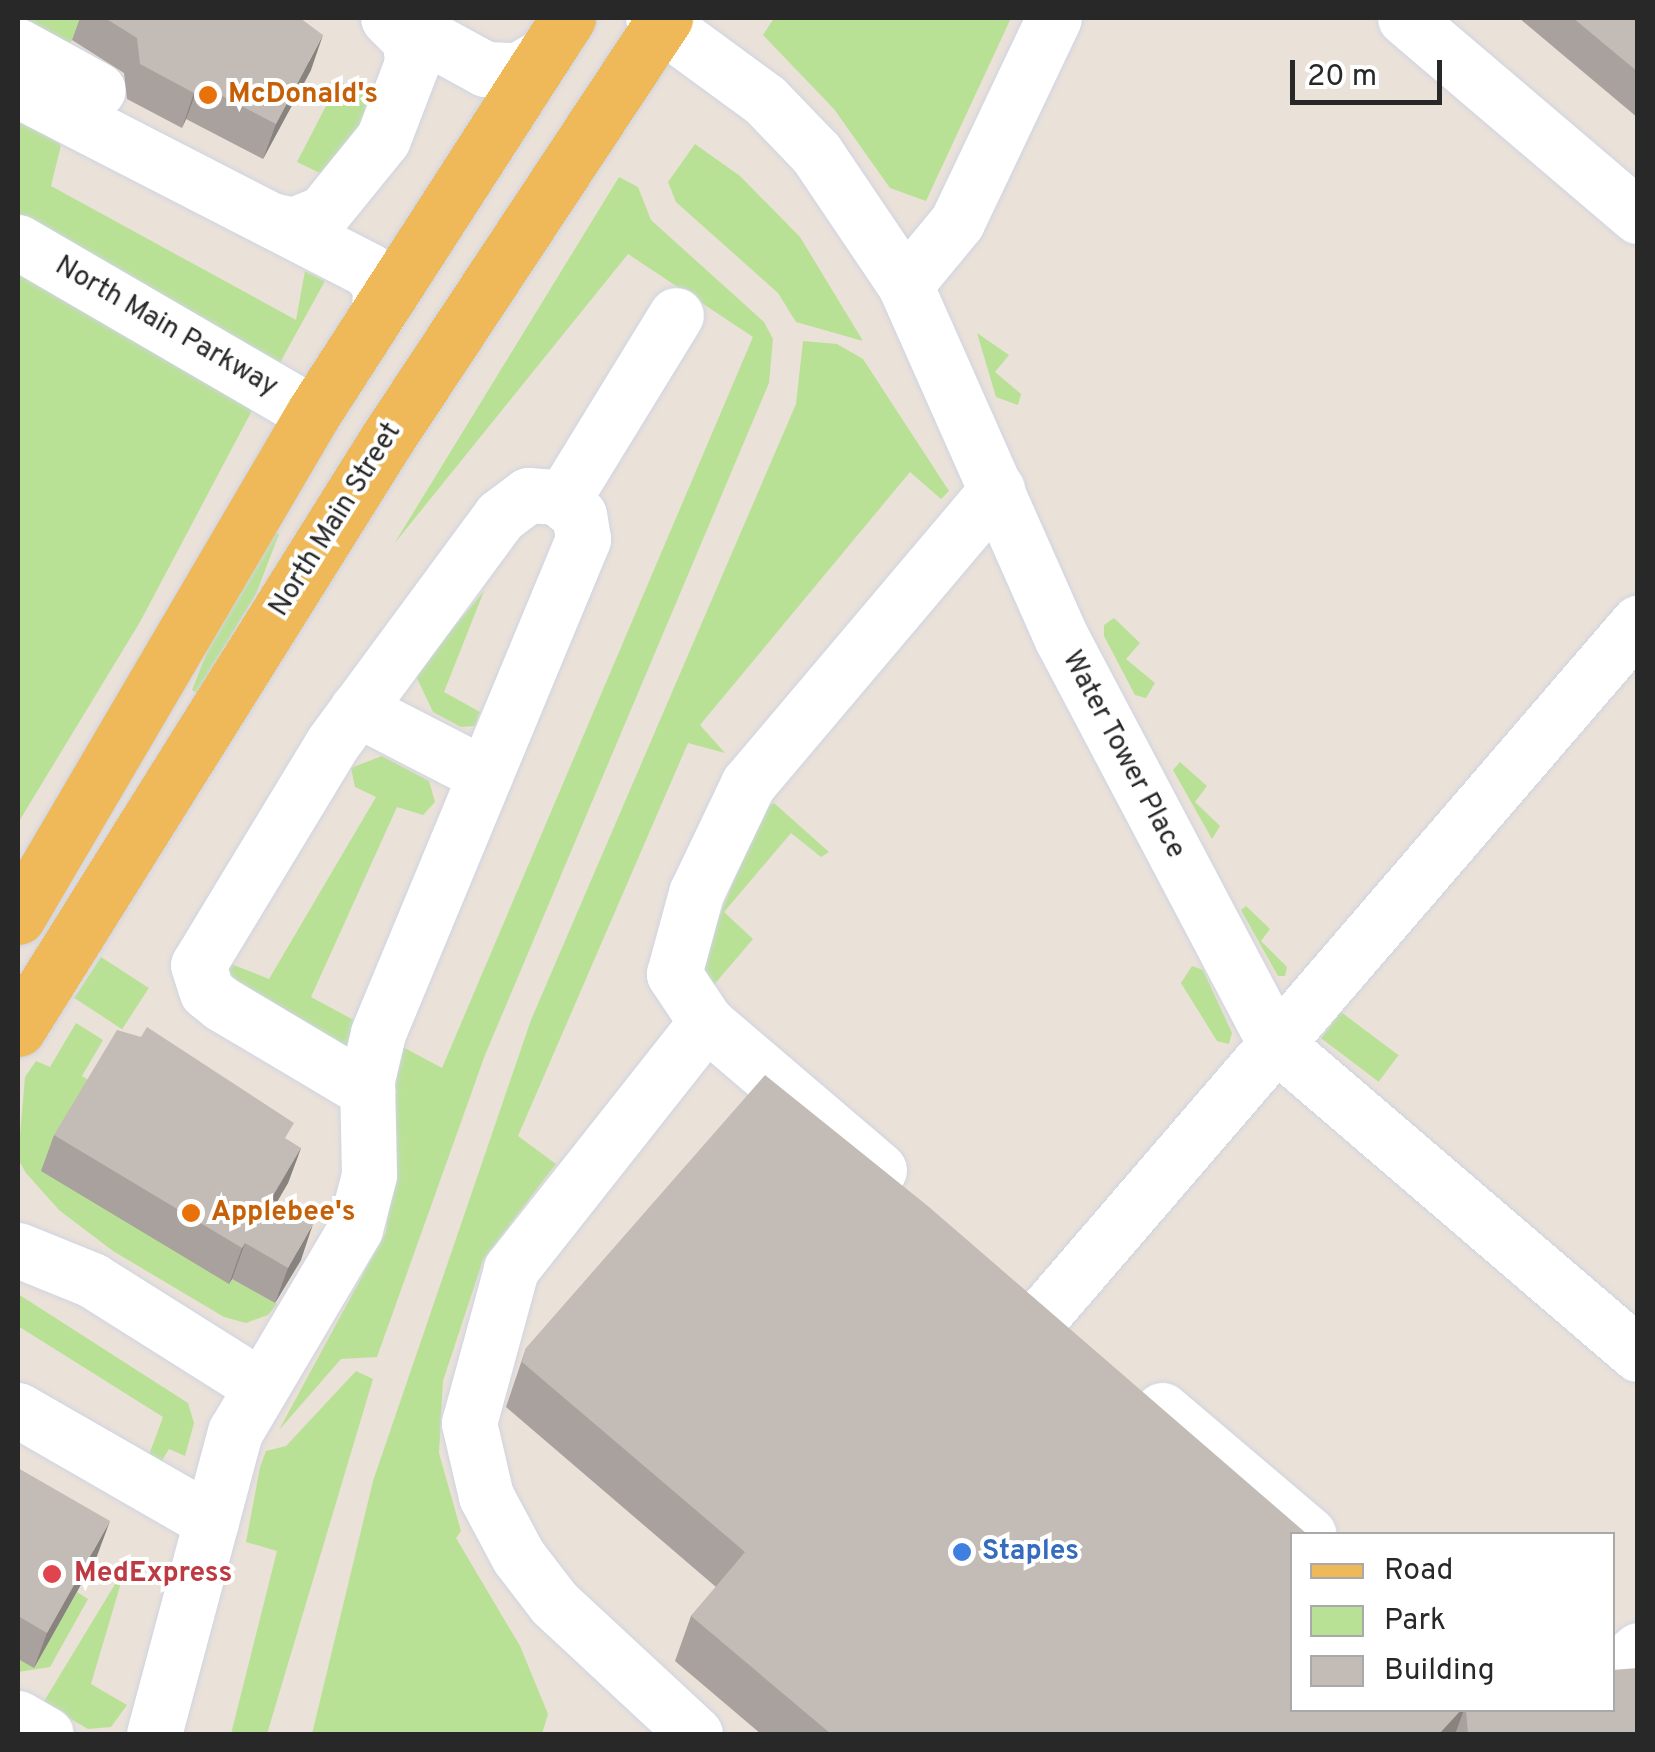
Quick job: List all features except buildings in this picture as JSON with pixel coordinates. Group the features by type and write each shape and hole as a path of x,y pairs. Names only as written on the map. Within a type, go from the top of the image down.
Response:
{"main road":[{"name":"North Main Street","path":"18,1029 387,438 659,19"},
{"path":"18,918 313,414 552,38"}],"lane":[{"path":"390,18 484,69 518,70 552,38"},
{"path":"18,46 206,146 265,215 293,225 323,213 384,140 412,62 410,40 390,18"},
{"path":"905,285 957,222 1054,18"},
{"path":"1405,18 1638,216"},
{"name":"Water Tower Place","path":"659,19 765,100 816,154 905,285 1062,639 1274,1043"},
{"path":"18,90 368,270 380,286 379,312"},
{"name":"North Main Parkway","path":"18,242 313,414"},
{"path":"562,501 676,315"},
{"path":"912,1197 706,1022 674,974 696,894 748,784 997,490"},
{"path":"154,1734 234,1432 355,1229 369,1176 367,1090 378,1033 583,538 579,515 562,501 528,495 511,505 357,709 203,953 198,972 222,1004 367,1090"},
{"path":"1046,1311 1638,623"},
{"path":"357,709 485,775"},
{"path":"694,1734 554,1603 518,1556 486,1496 468,1424 511,1268 706,1022"},
{"path":"1274,1043 1638,1354"},
{"path":"18,1209 92,1280"},
{"path":"18,1250 92,1280 259,1385"},
{"path":"1000,1272 1306,1532"},
{"path":"18,1410 210,1521"},
{"path":"1615,1670 1638,1650"},
{"path":"18,1718 46,1734"}],"green space":[{"path":"19,18 84,18 63,57"},
{"path":"774,18 1011,18 926,201 890,188 834,109 763,35"},
{"path":"339,81 378,102 324,175 297,162"},
{"path":"18,116 61,145 51,186 296,320 305,271 325,281 277,368 18,221"},
{"path":"695,144 740,176 800,237 863,341 796,322 778,293 676,202 668,182"},
{"path":"619,177 638,187 651,220 764,322 773,339 769,383 485,1055 377,1357 341,1359 279,1430 386,1232 397,1138 391,1085 401,1046 442,1068 753,337 628,254 394,544"},
{"path":"18,274 256,403 140,622 18,823"},
{"path":"977,333 1009,355 995,372 1021,394 1018,405 996,397"},
{"path":"803,341 837,344 863,359 949,491 941,499 910,472 700,725 725,753 688,743 518,1136 556,1164 483,1260 443,1381 439,1453 461,1531 456,1538 520,1646 548,1714 542,1734 312,1734 373,1481 531,1020 796,404"},
{"path":"272,532 279,534 256,594 197,693 192,690 217,627"},
{"path":"484,591 444,692 480,712 475,726 461,727 433,712 415,674"},
{"path":"1114,618 1140,643 1126,659 1155,683 1146,698 1135,695 1104,636 1104,625"},
{"path":"382,756 429,781 435,802 423,815 397,807 311,997 359,1023 347,1047 230,976 226,962 269,979 376,797 355,787 351,768"},
{"path":"1180,762 1207,786 1195,802 1220,826 1212,839 1173,770"},
{"path":"774,803 829,852 821,857 791,833 724,912 753,939 712,987 696,973 764,807"},
{"path":"1246,906 1270,929 1261,941 1287,967 1285,976 1278,976 1241,910"},
{"path":"101,957 149,988 122,1029 74,998"},
{"path":"1192,966 1203,970 1232,1033 1229,1044 1217,1041 1181,983"},
{"path":"1341,1012 1399,1055 1379,1082 1321,1038"},
{"path":"76,1023 103,1040 82,1076 93,1083 230,1283 232,1279 277,1304 268,1315 246,1323 224,1317 113,1251 59,1210 26,1173 18,1159 25,1077 36,1061 50,1067"},
{"path":"18,1294 188,1403 194,1423 185,1456 169,1449 161,1462 149,1455 163,1417 18,1326"},
{"path":"356,1371 373,1379 267,1734 231,1734 277,1551 246,1542 260,1467 266,1451 286,1446"},
{"path":"126,1566 91,1684 127,1705 111,1727 88,1729 43,1703"},
{"path":"77,1592 88,1599 50,1667 18,1672 18,1659 34,1667"}],"place":[{"name":"McDonald's","path":"208,95"},
{"name":"Applebee's","path":"191,1213"},
{"name":"Staples","path":"962,1552"},
{"name":"MedExpress","path":"52,1574"}]}
